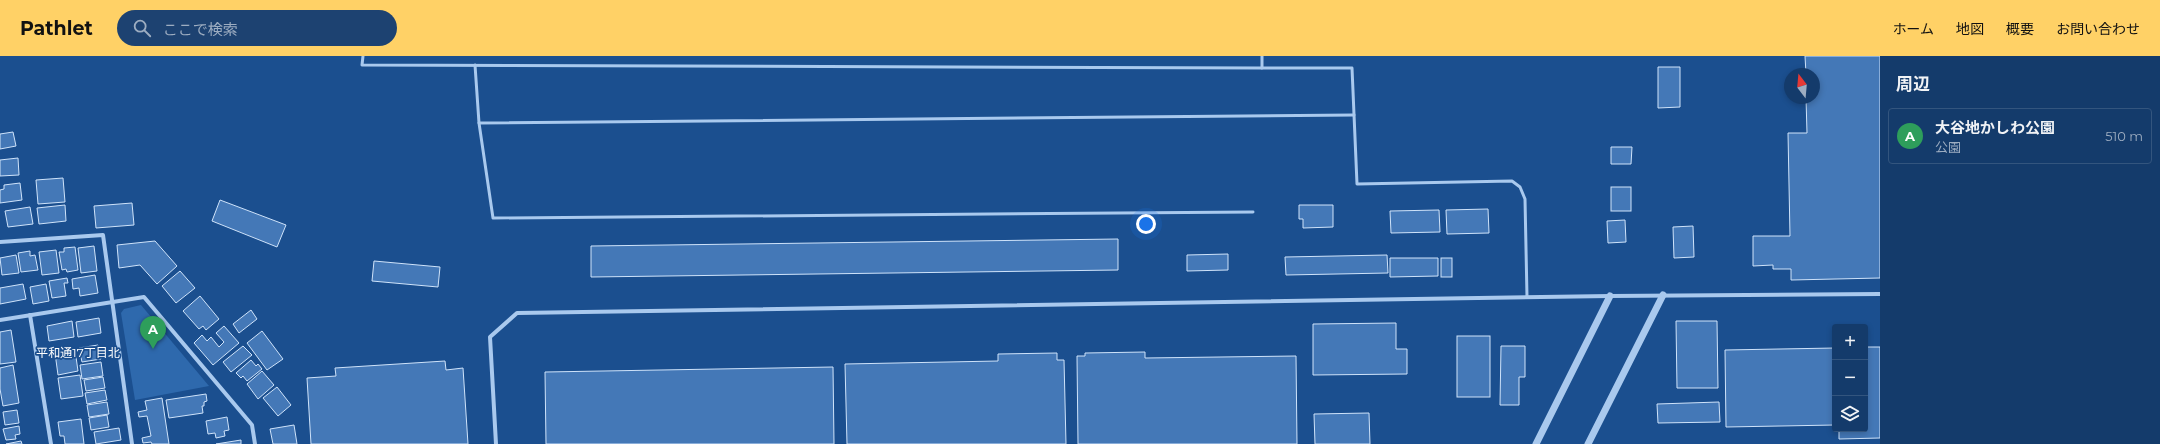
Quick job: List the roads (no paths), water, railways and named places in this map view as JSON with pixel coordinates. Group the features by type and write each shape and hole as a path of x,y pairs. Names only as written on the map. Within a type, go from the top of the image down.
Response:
{"street":[{"path":"0,242 103,235 132,444"},
{"path":"496,444 490,337 517,313 1663,295 1880,294"},
{"path":"1588,444 1663,295"},
{"path":"1536,444 1610,296"},
{"path":"0,320 144,297 252,425 255,444"},
{"path":"30,315 51,444"}],"lane":[{"path":"362,56 362,65 1352,68 1357,184 1512,181 1520,187 1525,199 1527,297"},
{"path":"1262,56 1262,68"},
{"path":"475,66 479,123 493,218 1253,212"},
{"path":"479,123 1354,115"}],"place":[{"name":"大谷地かしわ公園","path":"153,349"}],"district":[{"name":"平和通17丁目北","path":"78,352"}]}
